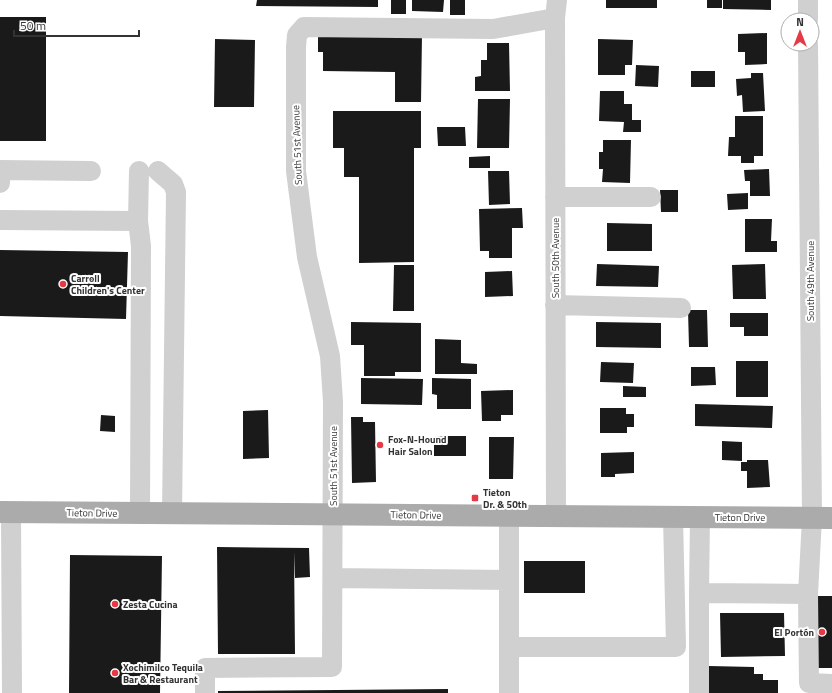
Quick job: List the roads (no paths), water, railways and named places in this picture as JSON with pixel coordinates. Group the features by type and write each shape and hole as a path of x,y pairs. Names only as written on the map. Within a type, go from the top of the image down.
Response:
{"main road":[{"name":"Tieton Drive","path":"6,513 822,518"}],"street":[{"path":"808,0 808,12"},
{"name":"South 50th Avenue","path":"556,9 556,517"},
{"name":"South 51st Avenue","path":"205,693 205,668 332,667 333,402 330,356 307,257 296,171 297,35 304,27 493,29 556,9"},
{"name":"South 49th Avenue","path":"808,52 822,518 808,594 809,683 832,684"},
{"path":"0,183 0,170 91,171"},
{"path":"140,514 141,246 138,221 149,171 173,184 176,192 172,514"},
{"path":"555,198 651,198"},
{"path":"0,220 138,221"},
{"path":"555,305 681,308"},
{"path":"6,513 12,693"},
{"path":"509,516 509,693"},
{"path":"509,647 676,647 673,517"},
{"path":"700,517 700,693"},
{"path":"333,578 509,580"},
{"path":"699,593 808,594"}],"place":[{"name":"Carroll Children's Center","path":"63,284"},
{"name":"Fox-N-Hound Hair Salon","path":"380,445"},
{"name":"Tieton Dr. & 50th","path":"475,498"},
{"name":"Zesta Cucina","path":"115,604"},
{"name":"El Portón","path":"822,632"},
{"name":"Xochimilco Tequila Bar & Restaurant","path":"115,673"}]}
